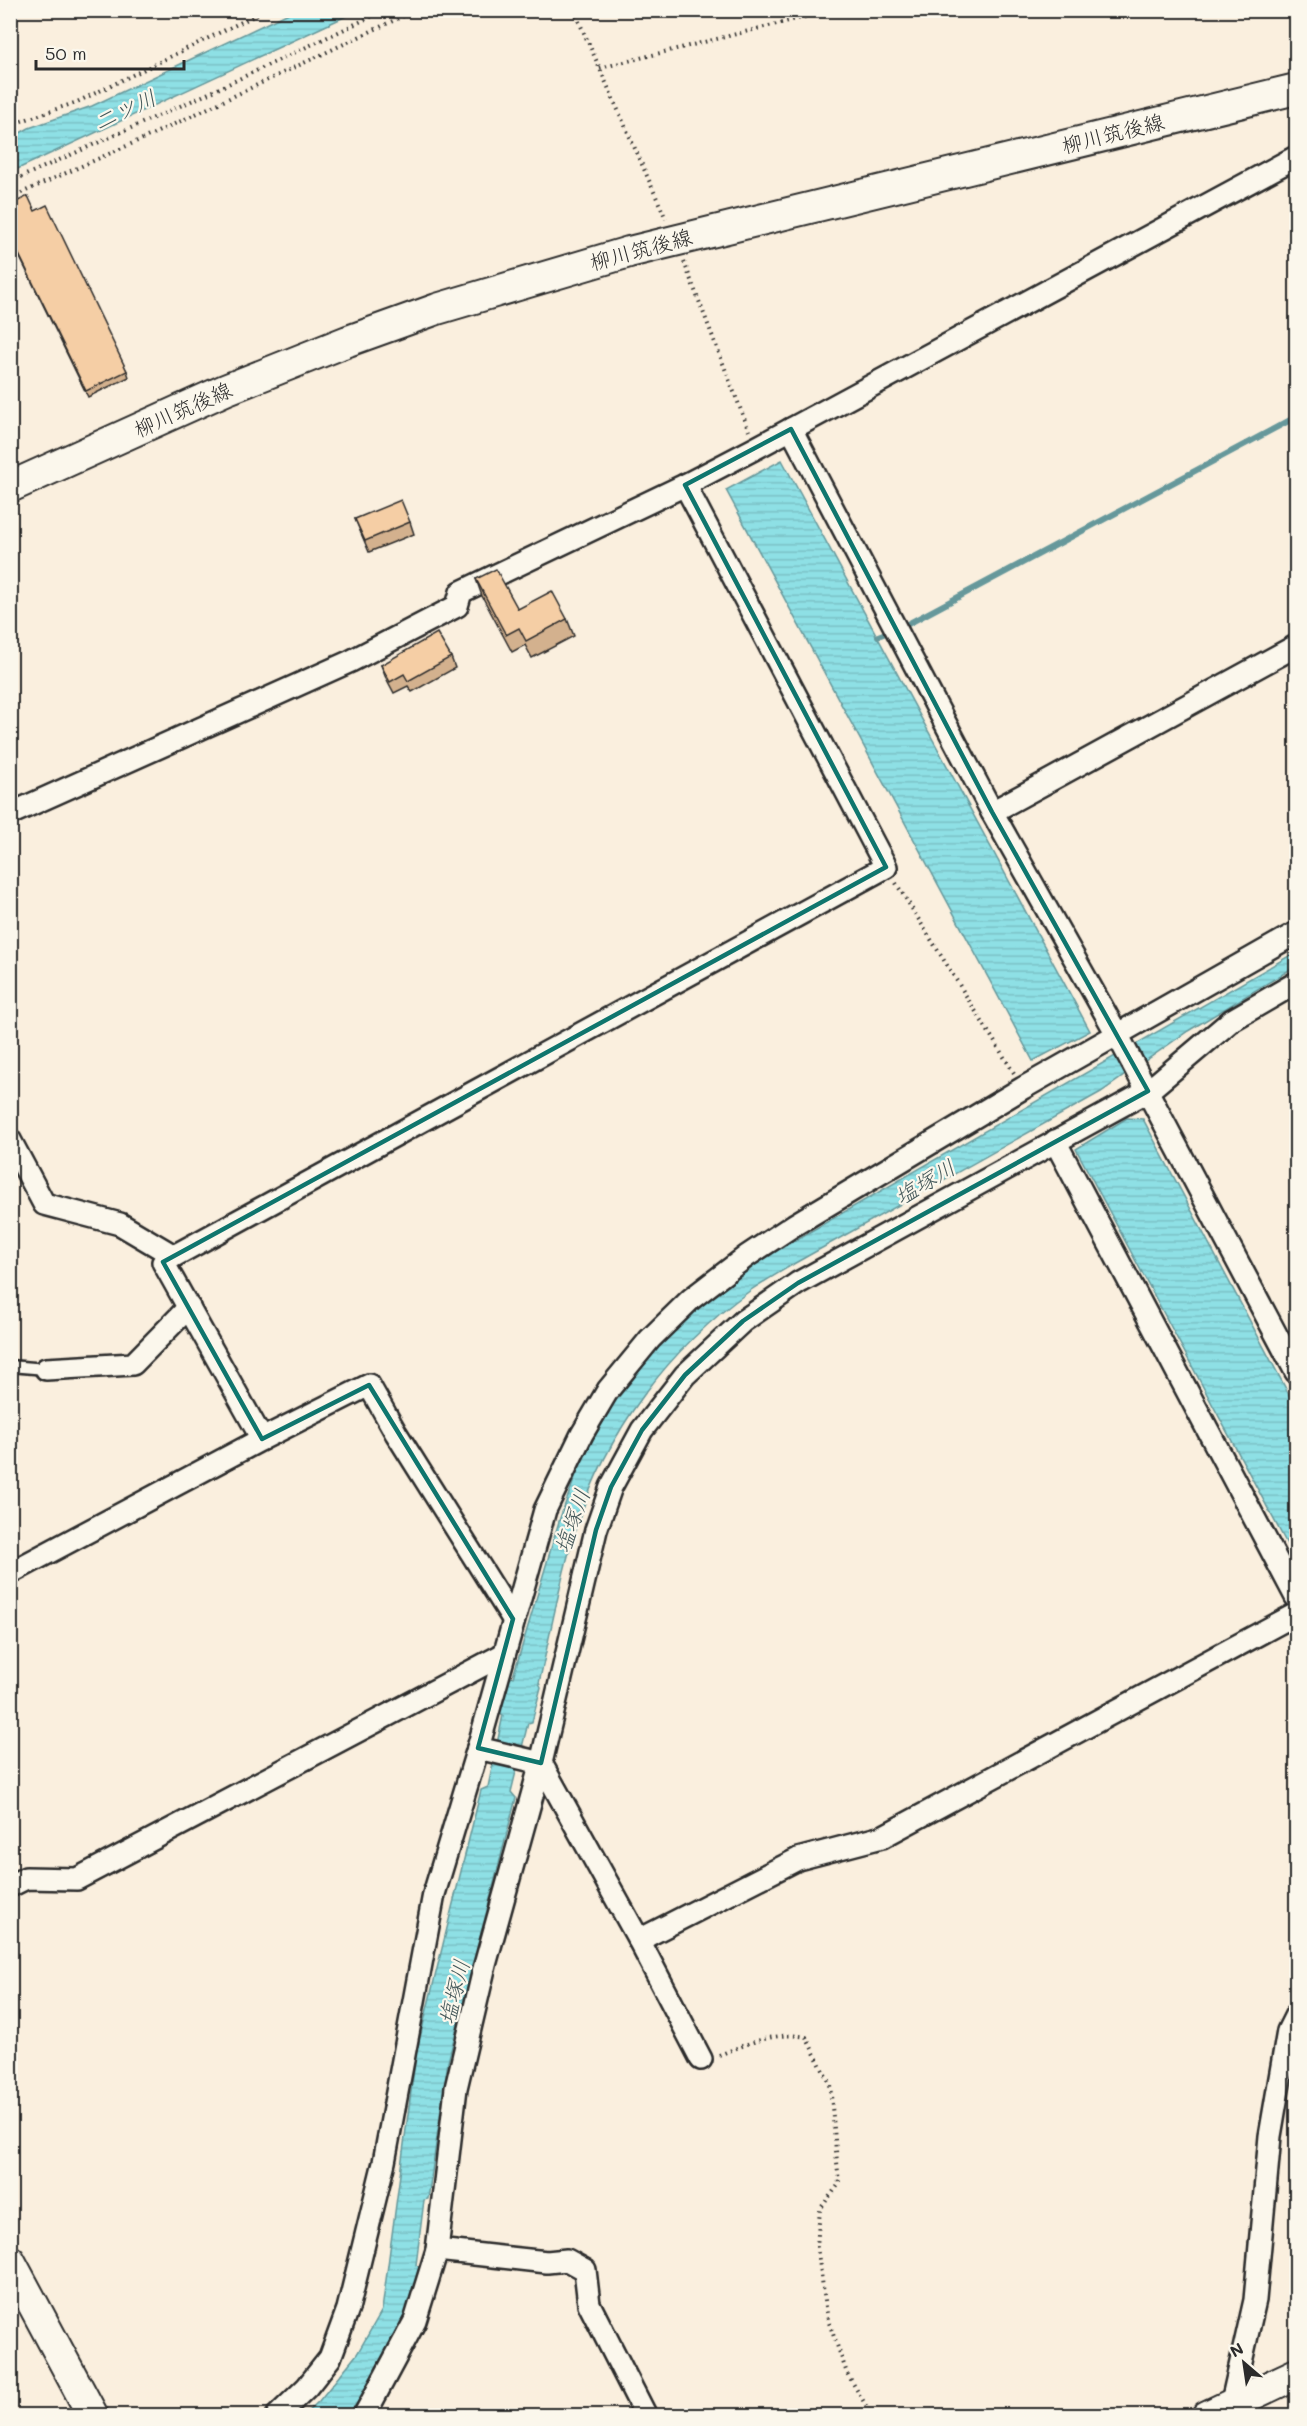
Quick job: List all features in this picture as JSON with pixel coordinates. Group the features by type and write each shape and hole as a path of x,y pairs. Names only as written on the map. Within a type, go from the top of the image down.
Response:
{"main road":[{"name":"柳川筑後線","path":"10,487 225,390 348,341 437,309 629,252 1296,89"},
{"path":"10,2261 93,2415"},
{"path":"1219,2409 1296,2374"}],"street":[{"path":"10,814 351,661 457,606 461,592 685,485 1296,157"},
{"path":"791,429 992,812 1148,1091 1296,1372"},
{"path":"262,1439 163,1262 886,867 685,485"},
{"path":"992,812 1296,646"},
{"path":"277,2415 307,2387 330,2358 348,2308 384,2162 434,1894 545,1510 582,1434 608,1390 650,1339 691,1299 794,1225 1023,1088 1296,933"},
{"path":"363,2415 416,2321 437,2250 456,2088 535,1762 596,1530 611,1486 642,1430 685,1375 743,1321 798,1283 1148,1091 1232,1020 1296,983"},
{"path":"10,1140 44,1204 120,1224 174,1256"},
{"path":"1055,1141 1296,1597"},
{"path":"46,1369 133,1364 189,1306"},
{"path":"10,1573 262,1439 369,1385 513,1618"},
{"path":"639,1940 798,1859 882,1837 1296,1614"},
{"path":"10,1886 26,1878 77,1879 504,1654"},
{"path":"478,1748 535,1762 639,1940 701,2059"},
{"path":"1219,2409 1255,2300 1270,2136 1288,2031 1296,2016"},
{"path":"437,2250 547,2262 567,2259 585,2270 589,2304 646,2415"}],"lane":[{"path":"10,1366 46,1369"}],"path":[{"path":"10,125 78,102 266,10"},
{"path":"10,182 207,94 385,10"},
{"path":"10,198 149,136 416,10"},
{"path":"600,68 833,10"},
{"path":"886,867 1023,1088"},
{"path":"701,2059 756,2041 789,2034 806,2037 830,2084 839,2184 820,2209 817,2247 828,2320 847,2373 872,2415"}],"highlighted area":[{"path":"791,429 992,812 1148,1091 798,1283 743,1321 685,1375 642,1430 611,1487 596,1530 541,1763 478,1748 513,1619 369,1385 262,1439 163,1262 886,867 685,485"}],"water":[{"name":"二ツ川","path":"295,10 357,11 11,172 11,138 29,128 92,106"},
{"path":"782,460 1090,1031 1033,1061 726,490"},
{"name":"塩塚川","path":"1296,952 1296,966 1188,1031 1101,1092 751,1290 693,1338 644,1395 623,1426 589,1492 565,1566 539,1683 541,1687 532,1722 528,1723 511,1792 516,1798 448,2062 428,2199 424,2200 416,2265 419,2267 409,2319 360,2400 346,2415 303,2416 319,2401 357,2354 382,2310 416,2054 481,1790 488,1787 503,1715 500,1713 509,1679 513,1677 560,1518 581,1461 613,1404 664,1340 709,1297 752,1265"},
{"path":"1127,1118 1143,1119 1296,1408 1296,1561 1076,1149"}],"building":[{"path":"28,196 35,211 47,205 127,371 86,391 10,236 10,221 16,218 10,205"},
{"path":"401,500 410,522 365,541 355,519"},
{"path":"496,569 518,609 552,591 567,619 526,641 519,628 506,635 476,579"},
{"path":"437,633 451,657 408,681 404,674 390,682 381,665"}],"waterway":[{"path":"878,636 904,626 1296,417"}]}
